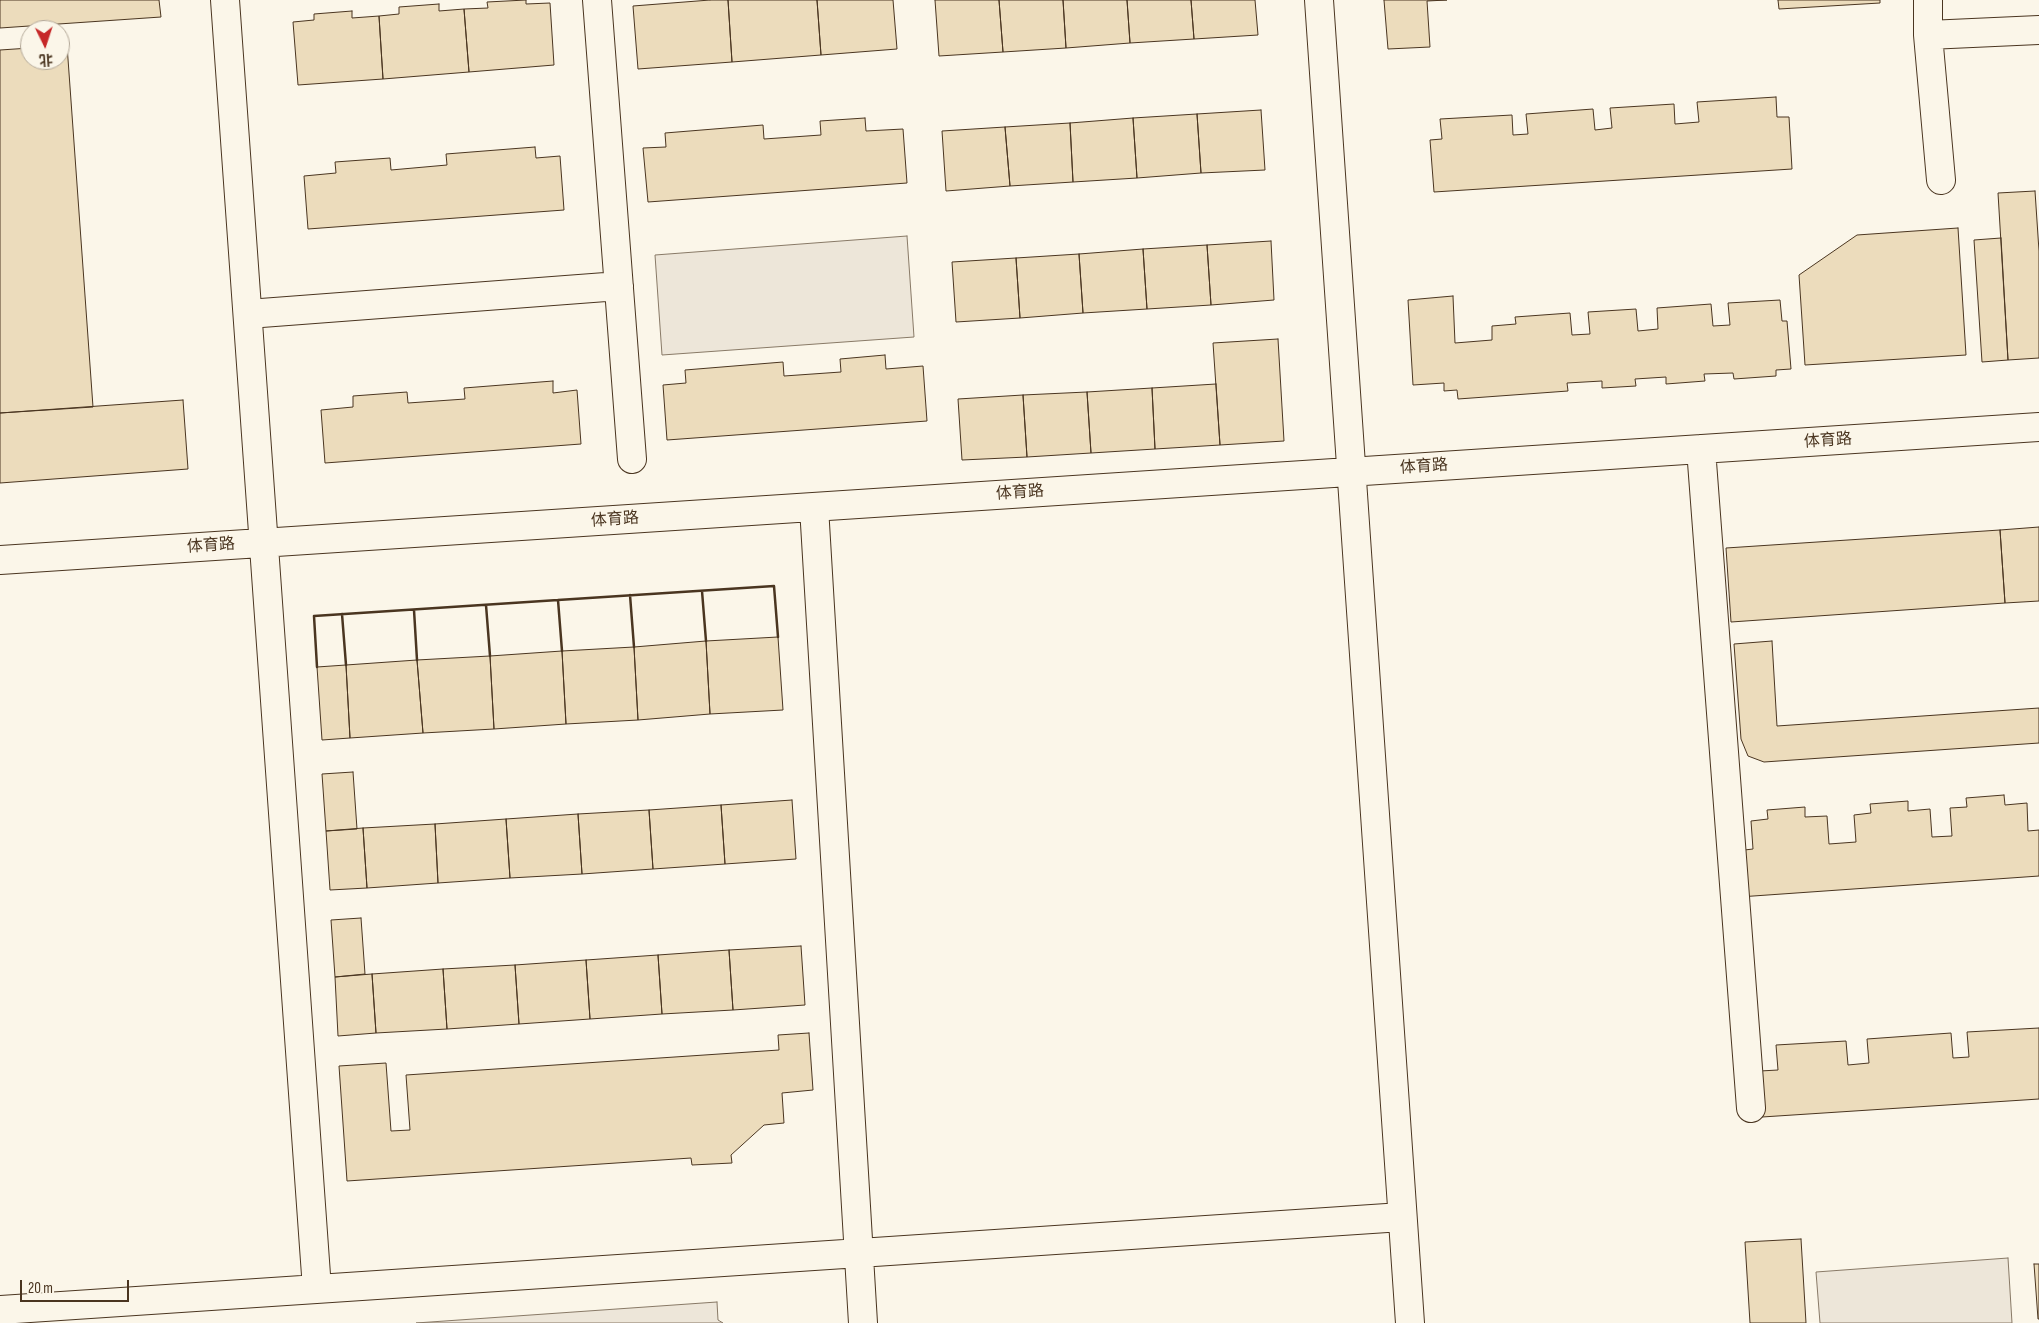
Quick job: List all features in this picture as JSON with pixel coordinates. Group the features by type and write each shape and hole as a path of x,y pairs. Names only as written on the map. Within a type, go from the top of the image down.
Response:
{"street":[{"path":"225,0 317,1289"},
{"path":"597,0 632,459"},
{"path":"1319,0 1410,1323"},
{"path":"1928,0 1928,35 1940,180"},
{"path":"1928,35 2039,30"},
{"path":"248,314 619,286"},
{"name":"体育路","path":"0,560 2039,427"},
{"path":"1701,449 1751,1108"},
{"path":"814,507 863,1323"},
{"path":"0,1310 1402,1217"}],"shaded area":[{"path":"907,236 914,337 662,355 655,255"},
{"path":"2008,1258 2012,1323 1820,1323 1816,1272"},
{"path":"717,1302 718,1320 723,1323 416,1323"}],"building":[{"path":"0,0 159,0 161,17 70,23 70,20 20,20 20,27 0,28"},
{"path":"526,0 526,4 550,3 554,65 469,72 464,9 488,8 487,2"},
{"path":"728,0 732,62 638,69 633,6"},
{"path":"728,0 817,0 821,55 732,62"},
{"path":"817,0 893,0 897,49 821,55"},
{"path":"935,0 999,0 1003,52 939,56"},
{"path":"999,0 1063,0 1066,48 1003,52"},
{"path":"1063,0 1127,0 1130,43 1066,48"},
{"path":"1127,0 1191,0 1194,39 1130,43"},
{"path":"1191,0 1255,0 1258,35 1194,39"},
{"path":"1384,0 1447,0 1427,1 1430,47 1388,49"},
{"path":"1778,0 1880,0 1880,3 1779,9"},
{"path":"439,4 439,11 464,9 469,72 383,79 379,16 399,14 399,7"},
{"path":"352,11 352,18 379,16 383,79 298,85 293,22 314,20 314,14"},
{"path":"20,49 20,70 69,70 93,407 0,413 0,50"},
{"path":"1776,97 1777,117 1789,117 1792,169 1434,192 1430,140 1442,139 1440,119 1512,115 1513,135 1528,134 1526,114 1593,109 1595,130 1612,128 1610,108 1674,104 1675,124 1699,122 1697,102"},
{"path":"1261,110 1265,170 1201,173 1197,114"},
{"path":"1197,114 1201,173 1137,178 1133,118"},
{"path":"865,118 866,131 903,129 907,183 648,202 643,148 666,147 665,133 763,125 764,139 821,135 820,121"},
{"path":"1133,118 1137,178 1073,182 1070,123"},
{"path":"1070,123 1073,182 1010,186 1005,127"},
{"path":"1005,127 1010,186 946,191 942,131"},
{"path":"535,147 536,158 560,156 564,210 308,229 304,176 336,173 335,162 390,158 391,170 447,165 446,154"},
{"path":"2035,191 2039,251 2039,358 2008,360 1998,193"},
{"path":"1958,228 1966,355 1805,365 1799,275 1857,235"},
{"path":"2001,238 2008,360 1982,362 1974,240"},
{"path":"1271,241 1274,300 1211,305 1207,245"},
{"path":"1207,245 1211,305 1147,309 1143,249"},
{"path":"1143,249 1147,309 1083,313 1079,254"},
{"path":"1079,254 1083,313 1020,318 1016,258"},
{"path":"1016,258 1020,318 956,322 952,262"},
{"path":"1453,296 1455,343 1492,340 1492,326 1516,324 1515,317 1570,313 1572,335 1590,334 1588,312 1636,309 1638,331 1658,329 1657,308 1711,304 1713,326 1730,325 1728,303 1780,300 1782,321 1787,321 1791,369 1776,370 1776,376 1734,379 1733,373 1704,374 1705,381 1666,384 1666,377 1635,379 1636,386 1602,388 1602,381 1567,383 1568,391 1458,399 1457,390 1444,391 1444,383 1413,385 1408,300"},
{"path":"1278,339 1284,441 1220,445 1213,343"},
{"path":"885,355 886,369 923,366 927,421 667,440 663,385 686,383 685,370 783,362 784,376 841,372 840,359"},
{"path":"553,381 553,393 577,390 581,444 325,463 321,410 353,407 353,396 407,392 408,403 465,399 464,388"},
{"path":"1216,384 1220,445 1155,449 1152,388"},
{"path":"1152,388 1155,449 1091,453 1087,392"},
{"path":"1087,392 1091,453 1027,457 1023,395"},
{"path":"1023,395 1027,457 962,460 958,399"},
{"path":"183,400 188,469 0,483 0,413"},
{"path":"2039,527 2039,601 2005,603 2000,530"},
{"path":"2000,530 2005,603 1731,622 1726,548"},
{"path":"778,637 783,710 710,714 706,641"},
{"path":"706,641 710,714 638,720 634,647"},
{"path":"1772,641 1777,726 2039,708 2039,743 1764,762 1748,756 1741,739 1734,644"},
{"path":"634,647 638,720 566,724 562,651"},
{"path":"562,651 566,724 494,729 490,656"},
{"path":"490,656 494,729 423,733 417,660"},
{"path":"417,660 423,733 350,738 346,665"},
{"path":"346,665 350,738 322,740 317,667"},
{"path":"353,772 357,829 326,831 322,774"},
{"path":"2004,795 2005,805 2027,803 2028,831 2039,830 2039,876 1739,897 1736,851 1753,849 1751,821 1768,819 1767,810 1805,807 1805,817 1827,816 1829,844 1856,842 1854,815 1871,813 1870,804 1908,801 1908,811 1930,809 1932,837 1952,836 1950,808 1967,807 1966,798"},
{"path":"792,800 796,859 725,864 721,805"},
{"path":"721,805 725,864 653,869 649,810"},
{"path":"649,810 653,869 582,874 578,814"},
{"path":"578,814 582,874 510,878 506,819"},
{"path":"506,819 510,878 438,883 435,824"},
{"path":"435,824 438,883 367,888 363,828"},
{"path":"363,828 367,888 330,890 326,831"},
{"path":"361,918 365,974 335,977 331,920"},
{"path":"801,946 805,1005 733,1010 729,950"},
{"path":"729,950 733,1010 662,1014 658,955"},
{"path":"658,955 662,1014 590,1019 586,960"},
{"path":"586,960 590,1019 519,1024 515,965"},
{"path":"515,965 519,1024 447,1029 443,969"},
{"path":"443,969 447,1029 376,1033 372,974"},
{"path":"372,974 376,1033 338,1036 335,977"},
{"path":"2039,1028 2039,1099 1762,1117 1760,1071 1778,1070 1776,1045 1846,1041 1848,1065 1869,1063 1867,1039 1951,1033 1953,1058 1969,1057 1967,1032"},
{"path":"809,1033 813,1090 782,1093 784,1123 764,1125 731,1155 732,1163 692,1165 691,1158 347,1181 339,1066 386,1063 391,1131 410,1130 406,1075 779,1050 778,1035"},
{"path":"1801,1239 1806,1323 1750,1323 1745,1242"},
{"path":"2034,1264 2039,1264 2039,1319 2038,1319"}],"wall":[{"path":"317,667 314,616 558,600 774,586 778,637"},
{"path":"702,591 706,641"},
{"path":"630,595 634,647"},
{"path":"558,600 562,651"},
{"path":"486,605 490,656"},
{"path":"414,610 417,660"},
{"path":"342,614 346,665"}]}
